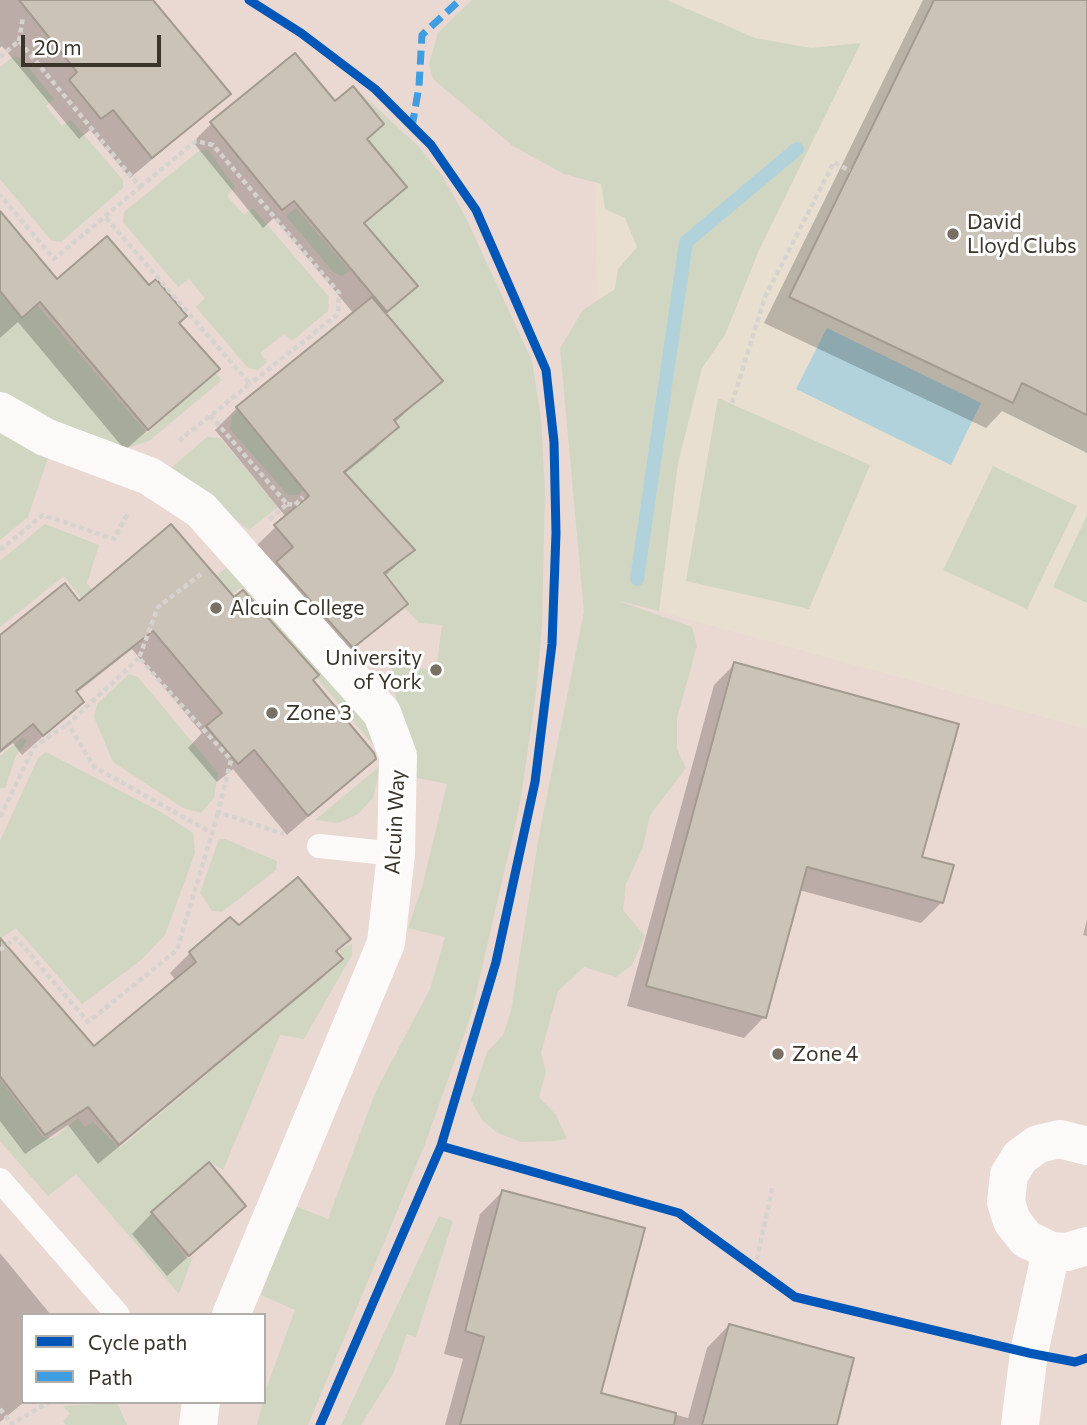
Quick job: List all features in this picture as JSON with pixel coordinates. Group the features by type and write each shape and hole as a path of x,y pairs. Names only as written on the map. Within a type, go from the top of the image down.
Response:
{"street":[{"name":"Alcuin Way","path":"0,411 45,437 149,477 201,510 382,713 398,757 396,853 386,943 232,1313"},
{"path":"1020,1425 1029,1353 1069,1248 1026,1239 1012,1221 1006,1202 1009,1175 1020,1157 1038,1144 1060,1139 1087,1146"},
{"path":"198,1425 201,1404"}],"lane":[{"path":"319,846 396,853"},
{"path":"0,1180 116,1313"}],"path":[{"path":"0,57 19,41 23,17"},
{"path":"19,41 140,187"},
{"path":"0,195 54,259 196,141 213,145 339,293 338,314 159,456 114,540 43,515 0,550"},
{"path":"732,403 765,298 834,162 850,172"},
{"path":"106,218 250,384"},
{"path":"287,504 295,505 303,497"},
{"path":"0,817 34,747 68,724 139,658 158,607 236,548"},
{"path":"0,950 16,938 89,1021 177,950 231,760 139,658"},
{"path":"68,724 94,767 212,833"},
{"path":"218,812 319,846"},
{"path":"755,1268 773,1185"},
{"path":"744,1260 765,1275"},
{"path":"0,1409 11,1424 46,1404"}],"shaded area":[{"name":"University of York","path":"0,0 591,0 604,596 1087,729 1087,1425 0,1425"}],"green space":[{"path":"472,0 667,0 755,38 811,48 861,43 759,250 725,335 702,368 678,463 659,611 616,600 692,627 697,646 677,718 677,749 686,768 650,815 643,847 626,884 623,910 645,936 632,965 616,977 584,967 558,991 541,1053 546,1072 539,1097 556,1115 567,1139 554,1141 521,1142 498,1133 482,1120 471,1100 487,1052 503,1035 511,1011 539,835 584,612 560,348 583,310 615,289 618,269 637,247 625,218 605,209 601,184 564,174 513,146 433,79 429,64 438,33"},
{"path":"14,56 22,59 54,99 46,106 62,126 71,120 123,180 123,188 61,242 51,240 0,179 0,67"},
{"path":"353,86 418,146 443,177 466,218 532,361 541,418 545,492 542,626 536,693 520,804 471,1015 425,1144 308,1425 257,1425 262,1404 266,1404 266,1389 295,1310 261,1295 295,1206 328,1219 376,1091 430,989 445,937 408,928 422,887 447,784 408,776 391,666 436,670 442,625 419,623 404,607 408,604 321,481 360,459 399,427 394,420 443,381 387,312 417,286 364,223 407,187 367,139 384,124"},
{"path":"208,150 235,187 227,196 244,215 253,208 329,297 328,311 292,341 284,334 260,353 267,362 258,370 248,368 196,307 205,298 189,279 178,287 123,222 124,212 199,151"},
{"path":"296,208 350,271 342,276 334,273 286,216"},
{"path":"0,293 22,318 38,306 147,433 215,373 222,380 149,441 127,448 53,424 0,394"},
{"path":"277,378 245,418 303,490 298,495 288,495 230,429 232,416"},
{"path":"718,398 870,465 809,609 686,581"},
{"path":"0,430 49,455 28,517 0,540"},
{"path":"207,437 220,438 278,507 249,530 170,469"},
{"path":"993,466 1077,506 1027,609 943,570"},
{"path":"1087,515 1087,603 1053,587"},
{"path":"45,524 99,545 87,583 129,642 124,654 64,576 0,627 0,561"},
{"path":"234,562 365,718 381,754 240,588 211,612 195,592"},
{"path":"129,674 138,677 218,773 214,798 201,813 183,808 113,762 94,717 97,704"},
{"path":"23,737 27,741 16,756 5,788 0,788 0,756"},
{"path":"46,752 161,812 193,833 195,853 165,935 141,960 82,1004 16,928 0,939 0,841 38,758"},
{"path":"381,765 373,798 358,814 338,823 315,820"},
{"path":"219,839 225,839 277,861 276,870 222,912 212,911 200,893"},
{"path":"352,944 352,955 304,1039 280,1035 223,1170 209,1161 151,1212 187,1259 193,1256 179,1294 76,1174 48,1196 0,1141 0,1079 43,1137 54,1138 78,1118 85,1127 93,1122 120,1148 343,959 339,950"},
{"path":"439,1216 453,1221 416,1337 407,1334 393,1374 361,1425 341,1425"},
{"path":"117,1404 127,1425 66,1425 63,1421 70,1414 63,1406"}],"water":[{"path":"827,328 981,403 951,465 796,389"}],"building":[{"path":"19,0 153,0 231,94 152,158 113,110 101,119 69,80 77,72"},
{"name":"David Lloyd Clubs","path":"934,0 1087,0 1087,415 1022,383 1013,403 789,297"},
{"path":"295,53 335,101 353,86 384,124 367,139 407,187 364,223 418,286 387,312 294,201 282,210 210,122"},
{"path":"0,211 57,279 107,236 149,285 156,279 187,316 179,323 220,369 148,430 40,302 22,318 0,291"},
{"path":"372,297 443,381 394,420 399,427 344,472 415,550 384,573 408,604 353,648 276,562 293,547 274,525 309,496 236,407"},
{"path":"171,524 234,597 243,590 319,675 313,680 374,753 376,759 308,816 254,750 238,764 206,726 222,713 153,631 76,691 84,702 43,736 33,724 0,751 0,635 65,583 79,601"},
{"path":"734,662 959,724 922,857 954,865 943,903 807,867 766,1018 646,986"},
{"path":"298,877 351,939 336,951 343,959 119,1145 88,1107 45,1135 0,1076 0,938 94,1046 196,962 189,952 230,917 239,925"},
{"path":"209,1162 246,1206 189,1256 151,1212"},
{"path":"502,1190 645,1228 601,1393 676,1413 674,1425 460,1425 484,1337 465,1331"},
{"path":"729,1324 854,1358 837,1425 702,1425"}],"waterway":[{"path":"637,579 686,242 797,149"}],"marked path":[{"path":"412,127 419,86 422,35 460,0"}],"cycle path":[{"path":"249,0 301,33 375,89 431,145 476,210 546,370 554,442 556,533 552,644 535,782 496,962 441,1146 320,1425"},
{"path":"441,1146 679,1213 795,1297 1029,1353 1075,1362 1087,1358"}],"place":[{"name":"David Lloyd Clubs","path":"953,234"},
{"name":"Alcuin College","path":"216,608"},
{"name":"University of York","path":"436,670"},
{"name":"Zone 3","path":"272,713"},
{"name":"Zone 4","path":"778,1054"}]}
